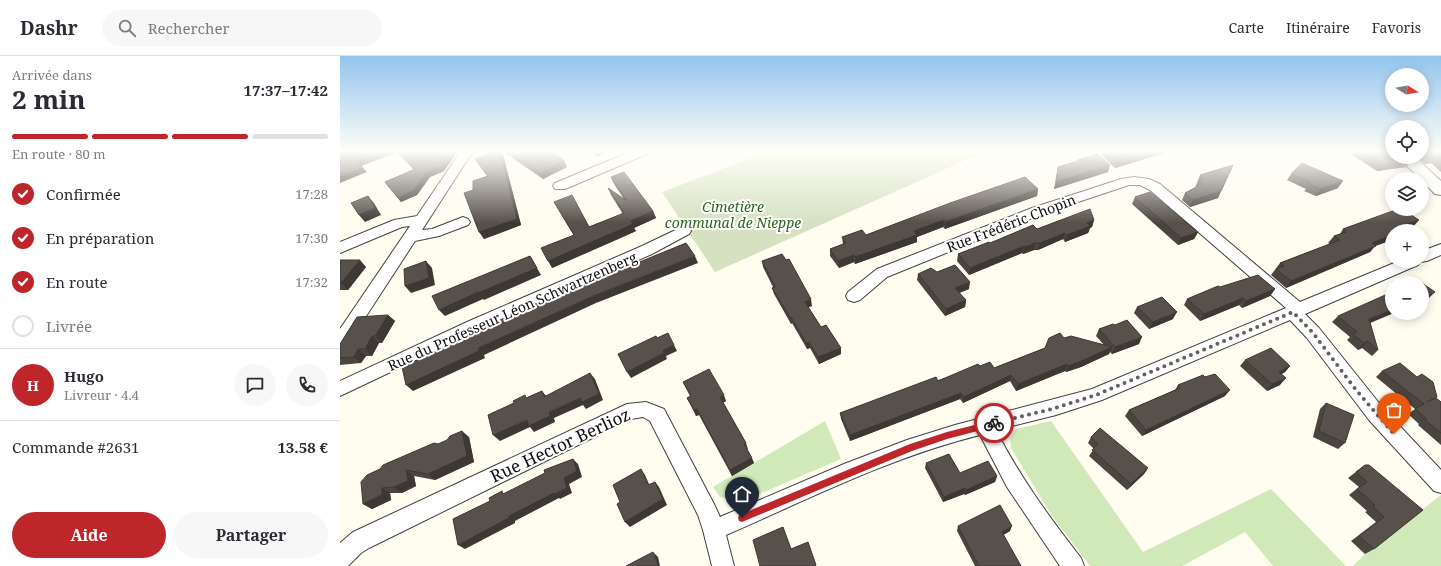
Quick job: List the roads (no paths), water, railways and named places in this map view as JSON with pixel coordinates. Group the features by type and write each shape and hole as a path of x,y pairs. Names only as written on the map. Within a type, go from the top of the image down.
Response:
{"street":[{"path":"340,342 451,175"},
{"path":"560,186 587,175"},
{"path":"1425,175 1441,190"},
{"name":"Rue Frédéric Chopin","path":"854,296 882,273 1056,204 1126,182 1138,180 1148,183 1296,311 1376,414 1441,484"},
{"path":"340,248 399,223 421,220"},
{"path":"410,237 434,233 463,222"},
{"name":"Rue du Professeur Léon Schwartzenberg","path":"340,389 473,326 640,253 684,231"},
{"path":"1429,254 1441,249"},
{"path":"714,530 901,451 937,438 1052,409 1096,395 1397,268"},
{"name":"Rue Hector Berlioz","path":"340,558 353,545 362,540 627,412 640,409 649,410 657,415 706,511 714,530 723,566"},
{"path":"985,426 1001,459 1043,524 1073,566"}],"park label":[{"name":"Cimetière communal de Nieppe","path":"733,214"}]}
